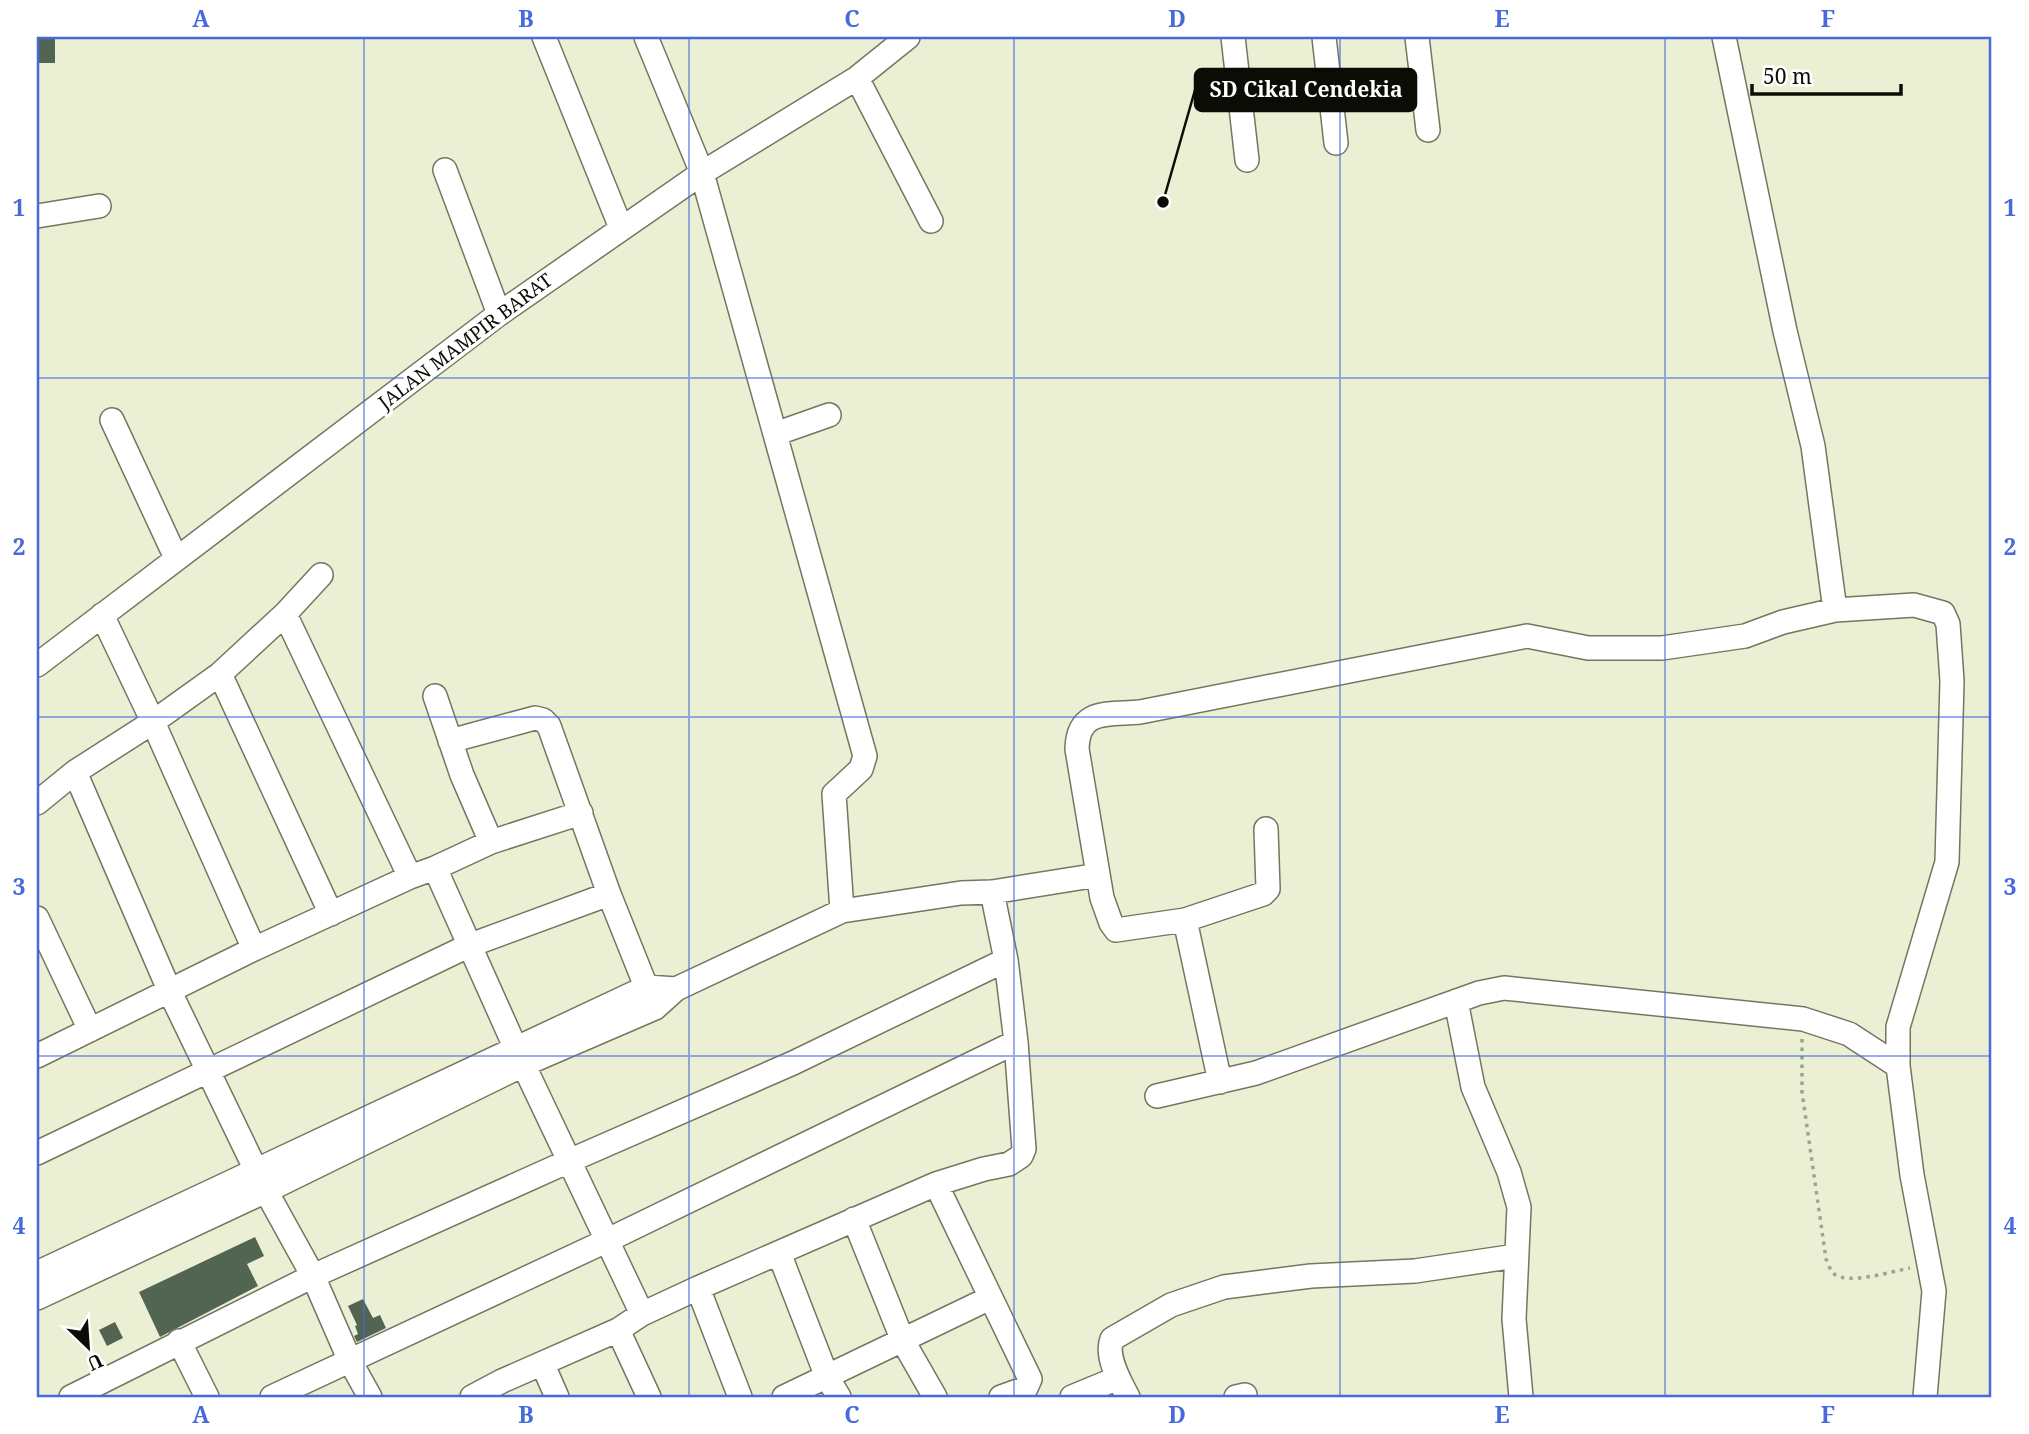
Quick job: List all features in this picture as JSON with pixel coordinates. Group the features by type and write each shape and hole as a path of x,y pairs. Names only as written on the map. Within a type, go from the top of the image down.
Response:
{"street":[{"path":"544,37 621,228"},
{"path":"646,37 702,173 864,756 861,769 834,794 842,911"},
{"name":"JALAN MAMPIR BARAT","path":"37,666 499,314 702,173 857,78 908,37"},
{"path":"1233,37 1247,160"},
{"path":"1324,37 1336,143"},
{"path":"1417,37 1427,130"},
{"path":"1724,37 1813,446 1835,610"},
{"path":"857,78 931,221"},
{"path":"445,170 499,314"},
{"path":"37,216 99,206"},
{"path":"775,434 829,415"},
{"path":"112,420 176,558"},
{"path":"37,803 75,772 153,722 220,674 285,614 321,575"},
{"path":"1266,830 1268,889 1263,894 1185,920 1116,930 1107,914 1098,875 1077,749 1080,729 1086,720 1098,716 1140,712 1319,679 1527,636 1588,648 1662,648 1745,636 1783,622 1835,610 1914,606 1942,613 1948,624 1952,681 1947,862 1898,1027 1898,1066 1912,1175 1934,1291 1925,1397"},
{"path":"285,614 410,877"},
{"path":"102,615 254,949"},
{"path":"220,674 331,914"},
{"path":"435,696 462,775 491,842"},
{"path":"450,741 535,718 544,720 549,726 609,894 651,998"},
{"path":"75,772 170,992 267,1191 313,1276 349,1361 370,1397"},
{"path":"37,1056 254,949 410,877 435,869 491,842 581,813"},
{"path":"435,869 468,946 642,1314"},
{"path":"37,1273 257,1169 677,989 842,911 1098,875"},
{"path":"472,1397 618,1330 642,1314 854,1219 936,1184 1009,1164 1021,1156 1025,1140 1016,1042 1006,960 992,892"},
{"path":"37,1153 468,946 609,894"},
{"path":"37,918 90,1030"},
{"path":"1185,920 1220,1082"},
{"path":"71,1397 313,1276 793,1063 1006,960"},
{"path":"1157,1096 1256,1073 1479,993 1504,988 1802,1019 1849,1034 1898,1066"},
{"path":"1456,1001 1474,1087 1509,1172 1519,1208 1514,1320 1521,1397"},
{"path":"272,1397 606,1241 1016,1042"},
{"path":"37,1298 267,1191 521,1057"},
{"path":"936,1184 1030,1379 1026,1388 1001,1397"},
{"path":"854,1219 903,1341 935,1397"},
{"path":"779,1253 827,1377 839,1397"},
{"path":"1072,1397 1123,1388 1110,1345 1117,1335 1171,1305 1224,1287 1311,1276 1415,1271 1517,1256"},
{"path":"698,1289 740,1397"},
{"path":"784,1397 990,1298"},
{"path":"618,1330 649,1397"},
{"path":"179,1341 208,1397"},
{"path":"543,1365 557,1397"}],"path":[{"path":"1802,1019 1802,1093 1826,1259 1832,1273 1841,1278 1853,1279 1917,1266 1929,1270"}],"building":[{"path":"37,37 55,37 55,63 37,63"},
{"path":"255,1237 264,1256 247,1264 258,1286 160,1337 139,1292"},
{"path":"363,1299 373,1318 380,1315 386,1328 357,1342 354,1336 358,1334 357,1325 348,1306"},
{"path":"115,1322 123,1338 107,1346 99,1330"}],"place":[{"name":"SD Cikal Cendekia","path":"1163,202"}]}
